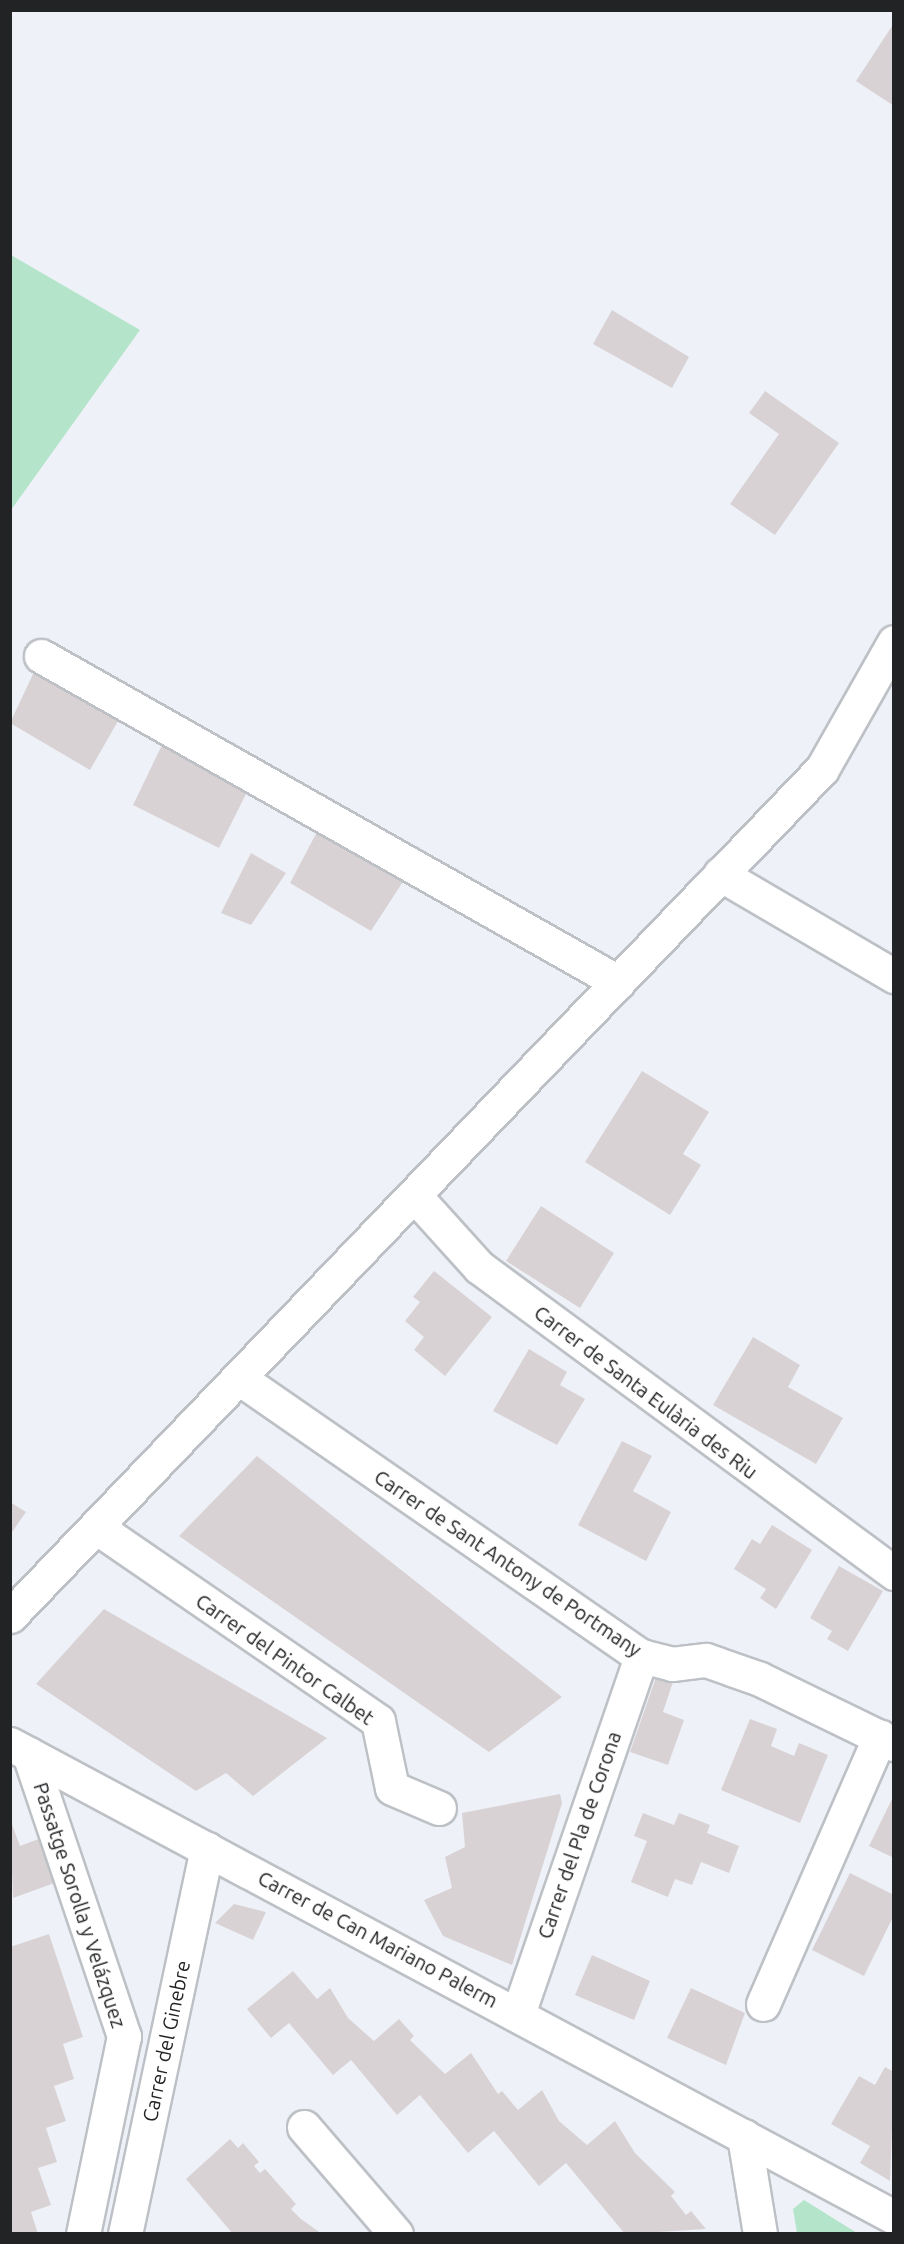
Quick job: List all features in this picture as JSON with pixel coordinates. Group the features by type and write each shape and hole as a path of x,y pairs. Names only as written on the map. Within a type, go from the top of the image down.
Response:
{"street":[{"path":"10,1616 822,769 894,642"},
{"path":"40,656 618,982"},
{"path":"720,874 894,976"},
{"name":"Carrer de Santa Eulària des Riu","path":"414,1195 479,1267 894,1573"},
{"name":"Carrer de Sant Antony de Portmany","path":"239,1378 641,1656 672,1664 706,1660 887,1740"},
{"name":"Carrer del Pintor Calbet","path":"96,1527 378,1721 392,1788 439,1808"},
{"name":"Carrer del Pla de Corona","path":"518,2014 641,1656"},
{"path":"763,2004 887,1740"},
{"name":"Carrer de Can Mariano Palerm","path":"20,1749 894,2217"},
{"name":"Passatge Sorolla y Velázquez","path":"20,1749 124,2036 83,2234"},
{"name":"Carrer del Ginebre","path":"125,2234 207,1849"},
{"path":"304,2127 396,2234"},
{"path":"744,2136 760,2234"}],"green space":[{"path":"11,255 140,330 11,510"},
{"path":"804,2200 857,2233 797,2233 793,2209"}],"building":[{"path":"894,23 894,106 856,81"},
{"path":"612,310 689,357 672,388 593,344"},
{"path":"765,391 839,443 775,535 730,504 779,434 749,413"},
{"path":"34,672 118,721 90,770 10,723"},
{"path":"162,745 249,788 219,848 133,805"},
{"path":"318,830 404,880 371,931 290,883"},
{"path":"251,853 286,873 251,925 221,913"},
{"path":"642,1071 709,1112 683,1154 701,1165 670,1215 585,1162"},
{"path":"541,1206 614,1253 580,1308 506,1261"},
{"path":"434,1271 492,1317 445,1376 414,1350 424,1337 405,1321 420,1302 413,1297"},
{"path":"753,1337 800,1365 788,1387 843,1418 816,1464 713,1405"},
{"path":"529,1349 567,1372 560,1385 585,1399 557,1445 493,1411"},
{"path":"622,1441 652,1456 633,1491 671,1512 646,1561 578,1525"},
{"path":"257,1456 562,1697 489,1752 179,1536"},
{"path":"10,1502 26,1512 10,1535"},
{"path":"772,1525 812,1550 776,1609 760,1598 766,1589 734,1569 752,1539 760,1544"},
{"path":"839,1566 883,1591 848,1651 827,1639 832,1631 810,1618"},
{"path":"104,1609 327,1738 253,1796 226,1773 196,1791 36,1684"},
{"path":"656,1677 673,1682 663,1712 684,1720 668,1765 630,1752"},
{"path":"750,1719 777,1729 771,1746 794,1756 799,1743 828,1755 800,1823 721,1790"},
{"path":"560,1794 562,1803 512,1965 443,1936 424,1900 452,1888 445,1857 465,1847 462,1813"},
{"path":"894,1795 894,1858 869,1846"},
{"path":"643,1813 674,1825 679,1813 710,1825 707,1833 739,1846 729,1873 701,1862 692,1885 675,1879 668,1897 631,1882 647,1841 634,1836"},
{"path":"10,1819 20,1846 44,1837 60,1881 13,1898"},
{"path":"850,1873 894,1895 894,1915 864,1976 812,1950"},
{"path":"234,1904 266,1912 253,1940 215,1923"},
{"path":"49,1934 83,2037 63,2044 74,2079 54,2086 66,2121 46,2128 57,2162 38,2168 51,2205 31,2212 38,2234 10,2234 10,1947"},
{"path":"592,1955 650,1981 634,2020 575,1995"},
{"path":"293,1971 317,1999 330,1988 348,2018 374,2041 399,2019 414,2036 410,2040 445,2074 471,2053 498,2094 502,2091 518,2110 542,2090 559,2121 587,2145 615,2121 635,2153 675,2192 671,2196 686,2215 691,2211 706,2229 625,2234 566,2163 539,2186 494,2131 468,2153 420,2095 397,2115 351,2060 333,2075 289,2023 271,2038 247,2009"},
{"path":"691,1988 745,2013 726,2065 667,2038"},
{"path":"885,2067 894,2072 890,2181 860,2163 870,2146 831,2124 859,2076 875,2085"},
{"path":"230,2139 238,2148 243,2143 259,2162 254,2166 260,2173 265,2169 296,2204 291,2209 322,2234 233,2234 186,2179"}]}
